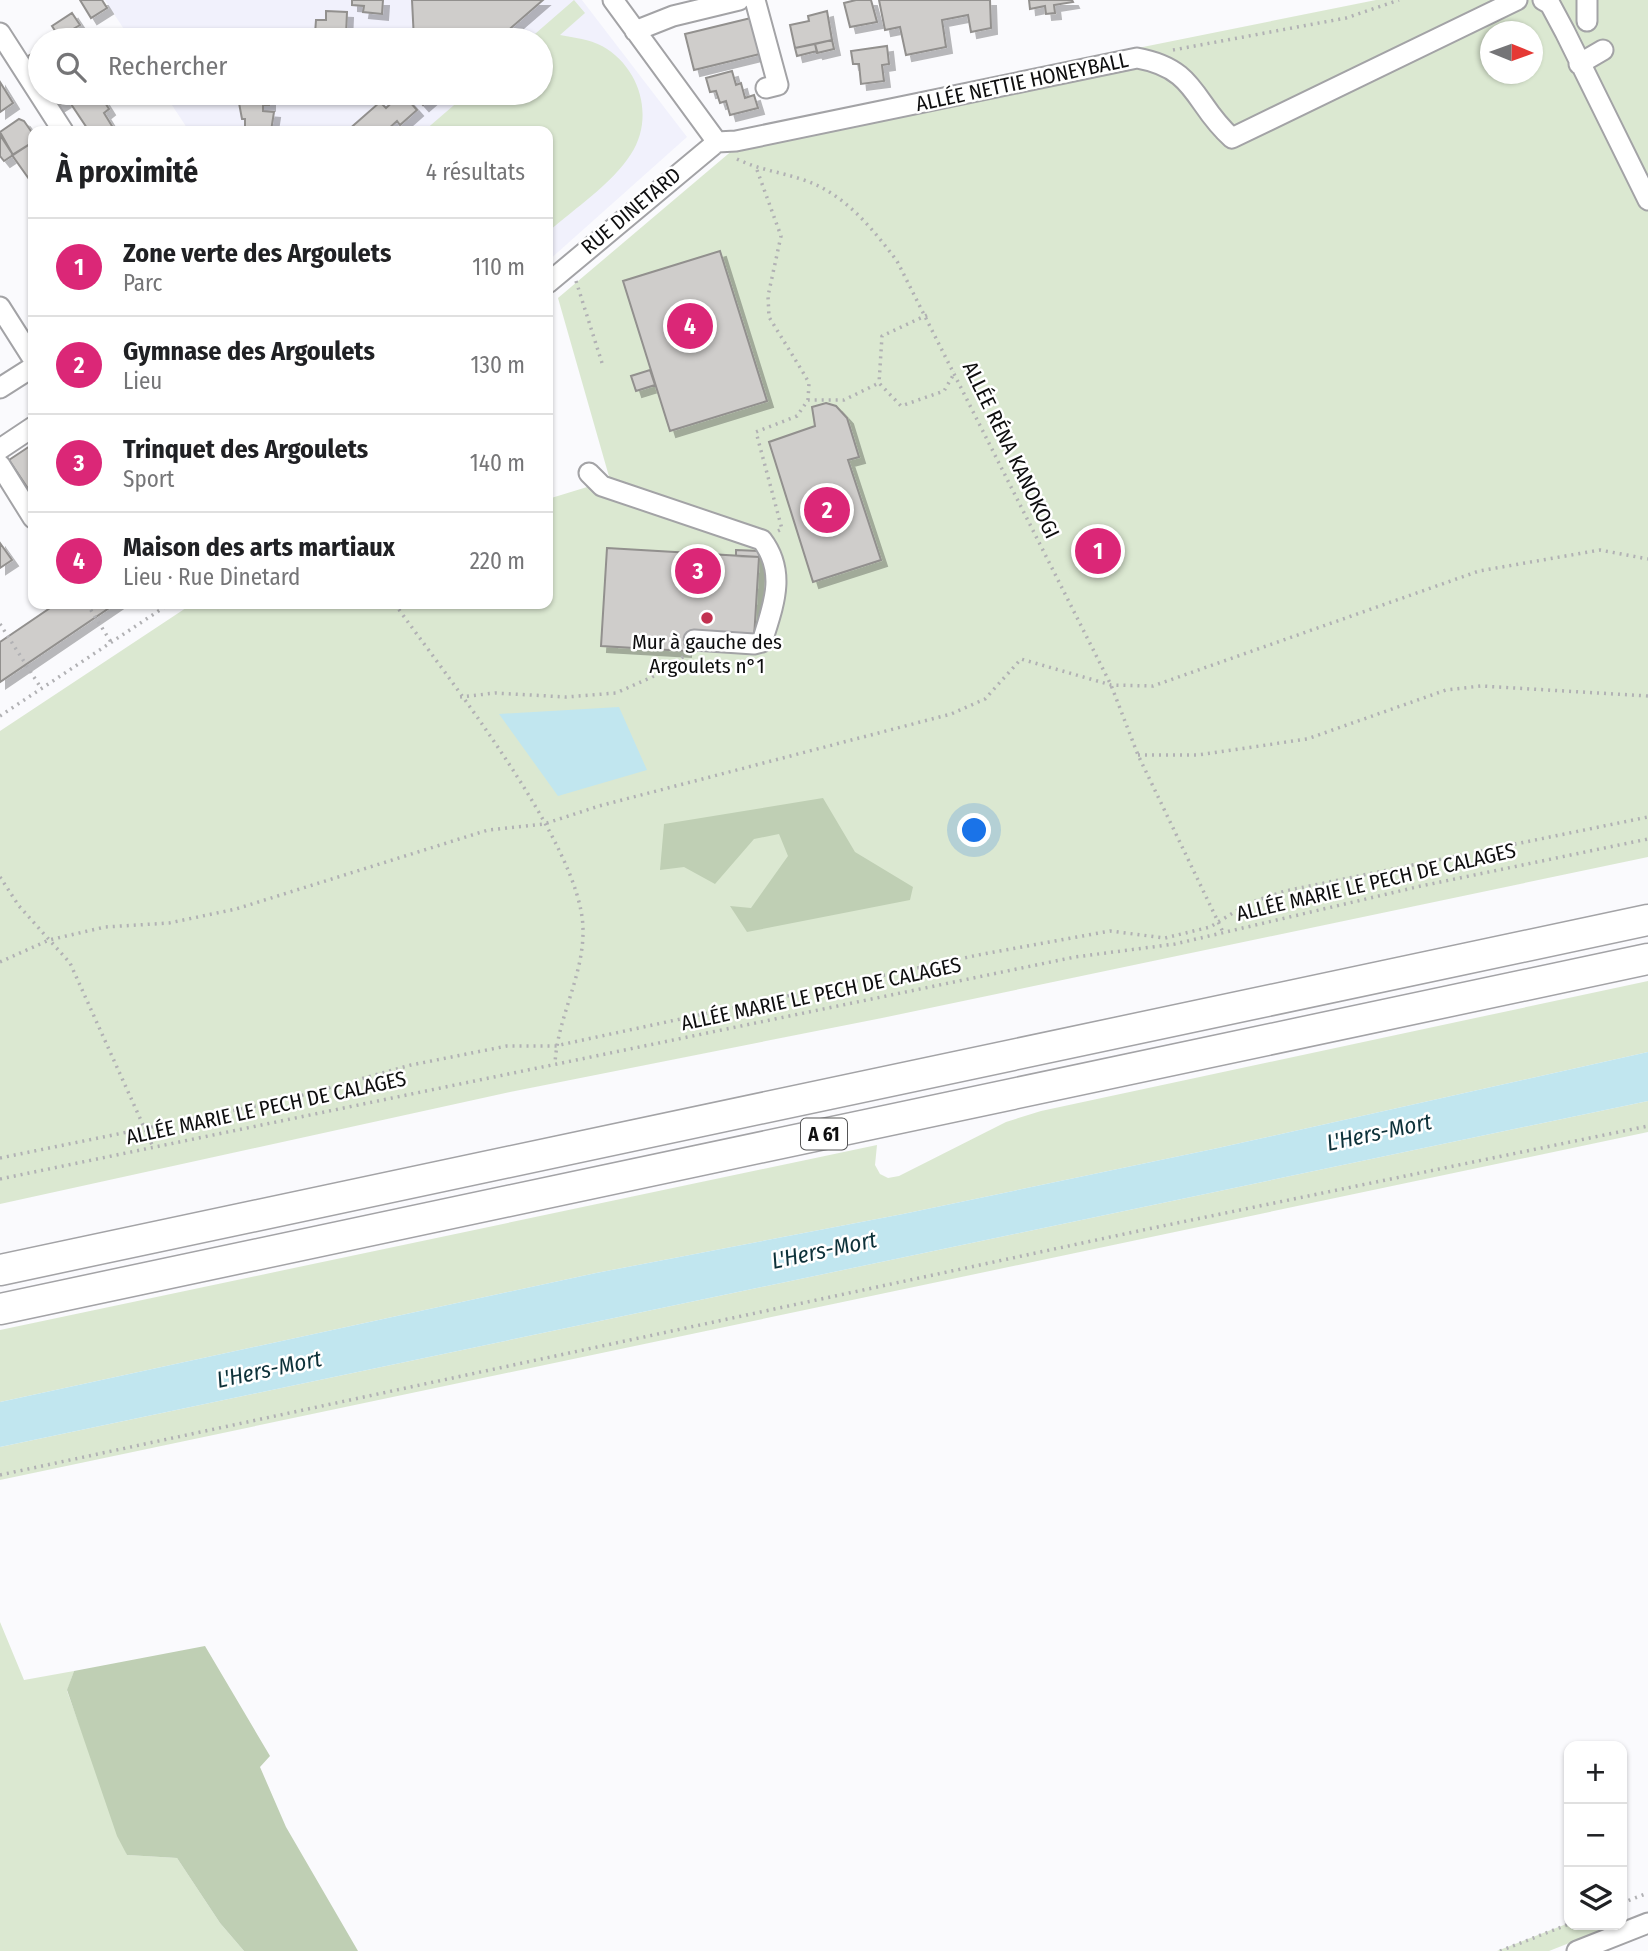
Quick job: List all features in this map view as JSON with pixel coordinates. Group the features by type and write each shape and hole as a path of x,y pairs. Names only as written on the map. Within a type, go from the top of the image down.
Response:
{"highway":[{"name":"A 61","path":"0,1270 1648,920"},
{"name":"A 61","path":"0,1309 1648,959"}],"street":[{"path":"613,0 717,142"},
{"path":"635,31 673,16 739,0"},
{"path":"755,0 778,85 766,88"},
{"name":"ALLÉE NETTIE HONEYBALL","path":"717,142 736,142 1137,58 1173,69 1196,90 1232,138 1517,0"},
{"path":"1543,0 1550,4 1648,200"},
{"path":"1587,0 1587,21"},
{"path":"0,33 28,77"},
{"path":"1579,64 1603,50"},
{"path":"46,105 60,126"},
{"name":"RUE DINETARD","path":"553,278 717,142"},
{"path":"0,307 28,351"},
{"path":"0,388 28,370"},
{"path":"0,449 28,430"},
{"path":"0,465 28,510"},
{"path":"589,472 602,486 762,540 772,553 778,581 762,642 694,640"},
{"path":"1577,1951 1648,1923"}],"path":[{"path":"1137,58 1257,32 1346,18 1399,0"},
{"name":"ALLÉE RÉNA KANOKOGI","path":"717,142 726,153 757,170 814,184 842,200 863,218 897,261 927,315 1111,685 1138,755 1220,920 1223,932"},
{"path":"757,170 781,236 768,296 769,317 809,383 808,400 797,416 756,432 782,529 762,540"},
{"path":"570,263 602,363"},
{"path":"927,315 882,336 879,383 901,406 944,391 955,372"},
{"path":"808,400 844,400 879,383"},
{"path":"0,962 49,940 106,927 169,923 236,909 488,830 544,824 599,806 951,714 985,699 1021,659 1111,685 1153,686 1479,571 1600,550 1648,559"},
{"path":"90,609 111,642"},
{"path":"0,716 161,609"},
{"path":"399,609 516,777 544,824 577,892 583,928 576,980 555,1046 555,1064"},
{"path":"0,624 41,688"},
{"path":"460,696 495,693 566,698 616,692 652,677 689,653 694,640"},
{"path":"1138,755 1198,755 1307,739 1446,690 1481,686 1648,696"},
{"path":"0,1158 285,1100 425,1062 507,1046 555,1046 978,955 1110,931 1165,938 1210,927 1249,902 1285,891 1648,817"},
{"name":"ALLÉE MARIE LE PECH DE CALAGES","path":"0,1179 1075,957 1175,944 1648,839"},
{"path":"0,877 19,906 70,963 153,1147"},
{"path":"0,1475 1129,1233 1648,1126"},
{"path":"1627,1901 1648,1893"},
{"path":"1500,1951 1564,1926"}],"shaded area":[{"path":"105,0 582,0 687,137 553,257 553,126 186,126 172,105 553,105 553,28 123,28"}],"green space":[{"path":"574,0 585,13 560,35 597,44 615,55 634,80 642,109 638,140 623,165 604,186 553,228 553,126 430,126 454,105 553,105 553,28 542,28"},
{"path":"1376,0 1648,0 1648,857 882,1018 510,1092 0,1204 0,731 184,609 553,609 553,497 610,480 558,298 734,149 1113,53"},
{"path":"823,798 855,852 913,887 910,900 747,932 730,906 751,908 788,856 779,834 754,839 715,884 684,867 660,870 664,824"},
{"path":"1648,981 1648,1052 1218,1148 903,1214 596,1273 0,1402 0,1330 877,1145 875,1165 880,1174 888,1178 899,1176 1006,1122 1041,1111"},
{"path":"1648,1101 1648,1132 0,1480 0,1447"},
{"path":"0,1622 24,1680 74,1671 67,1691 127,1855 177,1858 220,1923 244,1951 0,1951"},
{"path":"205,1646 270,1756 260,1767 286,1827 358,1951 244,1951 220,1923 177,1858 127,1855 117,1836 67,1690 74,1671"},
{"path":"1564,1925 1564,1930 1602,1930 1549,1951 1497,1951"}],"water":[{"path":"619,707 647,770 558,796 499,714"},
{"name":"L'Hers-Mort","path":"1648,1052 1648,1101 0,1447 0,1402 596,1273 903,1214 1218,1148"}],"building":[{"path":"80,0 102,0 107,8 91,18"},
{"path":"352,0 383,0 382,14 363,12 364,6 352,5"},
{"path":"412,0 543,0 511,28 413,28"},
{"path":"871,0 877,22 850,27 844,3"},
{"path":"879,0 990,0 991,28 971,32 968,15 942,20 946,47 906,55 900,27 885,30"},
{"path":"1029,0 1073,2 1054,5 1055,13 1046,14 1045,6 1030,9"},
{"path":"326,11 347,12 346,28 315,28 316,20 326,20"},
{"path":"827,11 832,40 795,48 790,25 809,21 808,16"},
{"path":"72,13 80,25 75,28 52,26"},
{"path":"755,17 764,53 694,70 685,34"},
{"path":"832,40 834,49 817,53 815,44"},
{"path":"815,44 817,51 797,56 795,48"},
{"path":"887,46 889,64 882,65 884,81 861,84 859,64 853,64 851,51"},
{"path":"732,71 736,85 741,83 745,98 754,95 758,108 730,115 726,101 720,103 716,91 710,92 706,78"},
{"path":"0,82 13,103 0,112"},
{"path":"72,105 106,105 109,109 104,113 112,126 86,126"},
{"path":"239,105 263,105 263,111 274,112 272,126 245,126 245,119 242,119"},
{"path":"377,105 386,108 389,105 413,105 417,110 400,125 397,121 392,126 353,126"},
{"path":"19,119 24,121 28,127 28,145 13,155 0,132"},
{"path":"0,135 13,155 4,161 0,156"},
{"path":"28,145 28,178 12,155"},
{"path":"720,251 767,401 670,431 623,281"},
{"path":"650,370 655,385 636,391 631,376"},
{"path":"826,403 836,406 847,418 859,457 848,460 881,560 813,582 769,442 815,426 812,407"},
{"path":"28,447 28,488 9,460"},
{"path":"0,543 12,560 0,568"},
{"path":"607,548 759,557 754,638 686,634 685,651 601,646"},
{"path":"736,550 759,551 759,557 736,556"},
{"path":"49,609 108,609 0,682 0,642"}],"place":[{"name":"Maison des arts martiaux","path":"690,326"},
{"name":"Gymnase des Argoulets","path":"827,510"},
{"name":"Zone verte des Argoulets","path":"1098,551"},
{"name":"Trinquet des Argoulets","path":"698,571"},
{"name":"Mur à gauche des Argoulets n°1","path":"707,618"}]}
